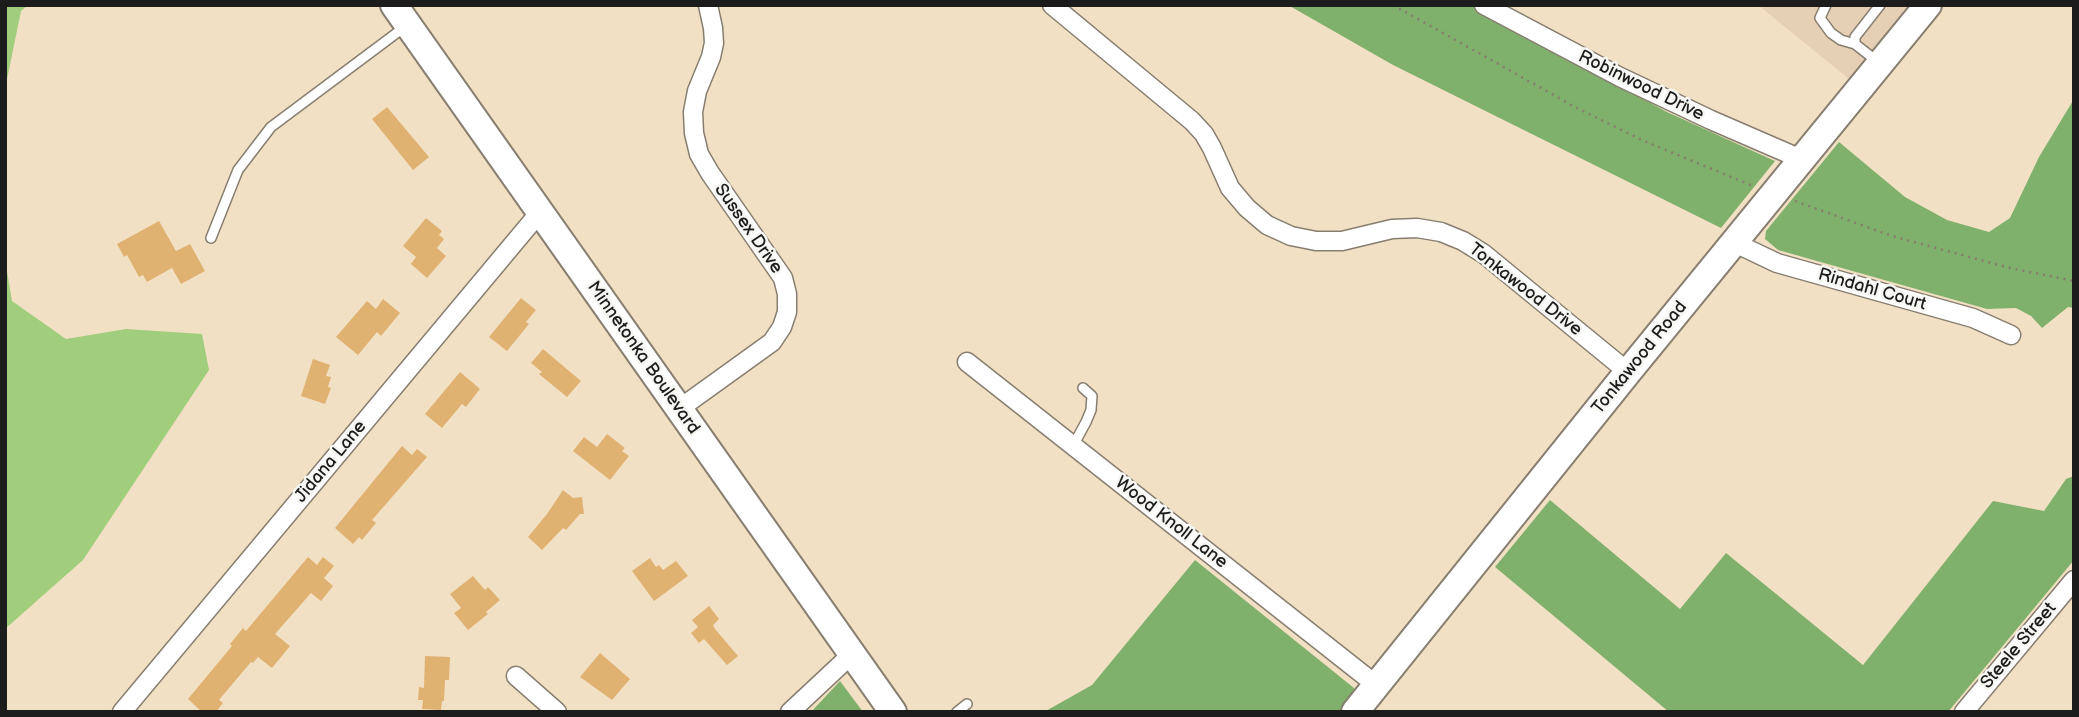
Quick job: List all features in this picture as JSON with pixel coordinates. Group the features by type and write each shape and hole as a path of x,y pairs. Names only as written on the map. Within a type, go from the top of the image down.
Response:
{"street":[{"name":"Sussex Drive","path":"679,409 772,342 782,327 787,312 787,294 783,278 699,154 693,112 697,91 714,43 708,5"},
{"name":"Tonkawood Drive","path":"1052,5 1192,121 1212,148 1230,188 1266,225 1290,236 1316,241 1342,241 1392,229 1417,228 1441,232 1484,254 1628,372"},
{"name":"Robinwood Drive","path":"1484,5 1620,77 1801,159"},
{"name":"Tonkawood Road","path":"1355,712 1928,5"},
{"name":"Minnetonka Boulevard","path":"400,15 892,712"},
{"name":"Jidana Lane","path":"122,712 540,212"},
{"name":"Rindahl Court","path":"1735,243 1777,263 1973,318 2011,335"},
{"name":"Wood Knoll Lane","path":"967,362 1375,684"},
{"name":"Steele Street","path":"1964,712 2074,580"},
{"path":"790,712 852,654"},
{"path":"516,676 557,712"}],"lane":[{"path":"1826,5 1820,18 1831,33 1841,40 1855,44 1879,63"},
{"path":"1855,44 1855,37 1880,5"},
{"path":"211,239 238,170 271,127 400,15"},
{"path":"1073,446 1091,410 1092,396 1083,388"},
{"path":"957,712 967,704"}],"path":[{"path":"1394,5 1575,107 1707,168 1892,236 2010,268 2074,281"}],"shaded area":[{"path":"1758,5 1909,5 1849,79"}],"green space":[{"path":"5,5 28,5 21,11 5,89"},
{"path":"1288,5 1472,5 1667,112 1775,161 1721,228 1393,65"},
{"path":"2074,99 2074,308 2068,307 2042,328 2031,316 2016,308 1987,309 1778,250 1765,239 1766,231 1839,142 1905,197 1947,220 1989,232 2010,218 2039,157"},
{"path":"5,259 12,301 66,339 126,329 202,334 209,370 83,560 5,629"},
{"path":"2074,476 2074,560 1948,712 1669,712 1495,567 1550,500 1680,609 1726,553 1863,665 1993,501 2044,511 2066,479"},
{"path":"1195,560 1354,688 1354,696 1342,712 1044,712 1092,685"},
{"path":"840,681 863,712 811,712"}],"building":[{"path":"387,107 429,157 413,170 372,119"},
{"path":"426,218 442,231 439,235 444,239 437,248 446,256 427,278 411,264 416,257 403,246"},
{"path":"159,221 176,251 190,244 205,271 181,284 172,268 147,282 143,275 139,277 127,255 124,257 117,244"},
{"path":"521,298 536,310 526,322 529,324 507,351 489,337"},
{"path":"383,299 400,313 381,336 377,332 358,355 336,337 367,301 376,309"},
{"path":"543,349 581,381 567,397 539,374 542,372 531,363"},
{"path":"313,359 330,365 326,376 331,377 328,387 331,388 325,404 301,396"},
{"path":"460,372 480,389 466,407 462,404 442,428 425,414"},
{"path":"607,434 625,448 622,451 629,456 610,480 573,451 584,437 597,447"},
{"path":"402,446 412,455 417,449 427,457 372,520 376,523 362,540 359,537 353,544 335,528"},
{"path":"563,490 573,498 582,497 584,514 580,514 566,530 563,528 542,550 528,537"},
{"path":"308,557 317,565 323,557 334,566 324,578 333,586 321,601 311,593 275,634 290,646 272,668 258,657 219,700 223,703 216,712 202,712 188,699 232,646 230,644 243,628 246,631"},
{"path":"650,558 656,567 659,565 663,570 676,561 688,576 654,601 632,571"},
{"path":"473,576 485,590 488,587 500,600 468,630 454,613 461,608 450,594"},
{"path":"709,606 719,619 713,625 715,629 738,656 727,665 704,639 699,643 691,633 698,627 692,620"},
{"path":"600,653 630,679 612,700 580,677"},
{"path":"425,656 450,657 449,680 445,680 441,710 422,709 423,700 418,700 419,687 424,688"}]}
